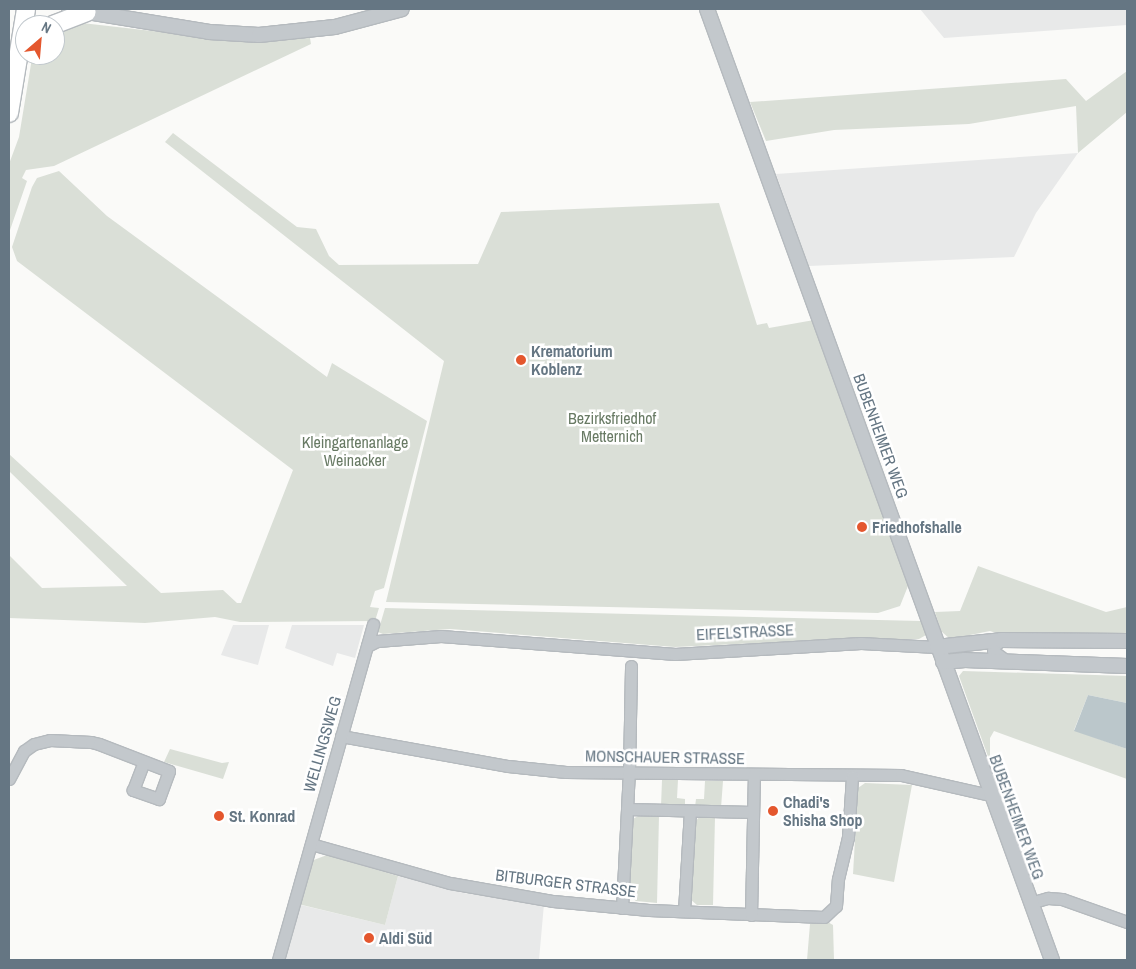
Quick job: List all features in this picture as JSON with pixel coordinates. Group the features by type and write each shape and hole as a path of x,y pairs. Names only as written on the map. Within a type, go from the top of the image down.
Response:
{"main road":[{"path":"65,19 84,10"},
{"path":"9,113 20,65"}],"street":[{"path":"69,9 208,32 259,35 336,27 402,9"},
{"name":"BUBENHEIMER WEG","path":"707,9 817,316 856,413 990,795 1052,960"},
{"name":"WELLINGSWEG","path":"278,960 373,624"},
{"name":"EIFELSTRASSE","path":"367,646 377,641 441,636 675,654 861,643 937,646 1001,640 1127,641"},
{"path":"1001,640 994,646 993,651 1008,662"},
{"path":"943,662 1127,666"},
{"path":"622,908 630,772 631,666"},
{"name":"MONSCHAUER STRASSE","path":"341,736 508,766 566,772 915,777 990,795"},
{"path":"9,779 28,747 50,740 99,744 144,762"},
{"path":"751,914 754,774"},
{"name":"BITBURGER STRASSE","path":"311,844 450,883 556,901 622,908 824,917 836,906 838,879 848,837 852,776"},
{"path":"627,809 753,812"},
{"path":"684,911 690,811"},
{"path":"1030,903 1048,898 1062,899 1127,922"}],"shaded area":[{"path":"920,9 1127,9 1127,25 944,38"},
{"path":"1078,153 1036,213 1014,257 809,266 776,174"},
{"path":"233,625 269,625 258,665 221,655"},
{"path":"292,625 364,625 355,658 337,653 333,666 285,648"},
{"path":"1088,695 1127,703 1127,749 1074,731"},
{"path":"398,876 463,893 544,904 539,960 285,960 301,905 385,925"}],"green space":[{"path":"82,23 240,41 310,38 311,44 54,166 26,170 22,178 27,181 9,233 9,164 19,137 31,65 65,65 65,27"},
{"path":"1127,71 1127,112 1078,153 1076,106 969,124 834,130 766,141 750,102 1066,79 1086,101"},
{"name":"Bezirksfriedhof Metternich","path":"173,133 297,227 316,229 329,256 339,265 478,264 501,212 719,203 757,325 767,323 769,328 814,320 908,586 900,606 878,613 386,602 444,361 165,142"},
{"name":"Kleingartenanlage Weinacker","path":"59,171 107,216 327,377 332,363 427,421 384,588 375,591 370,607 379,608 375,621 240,622 215,617 145,623 9,618 9,555 42,588 127,586 9,471 9,454 161,593 223,590 237,603 241,603 293,470 17,261 12,247 32,187 37,178"},
{"path":"978,566 1106,612 1127,607 1127,637 1002,635 990,631 950,639 941,631 935,612 960,611"},
{"path":"385,608 921,621 926,635 919,639 838,639 675,647 450,629 383,634 378,632"},
{"path":"963,671 1127,676 1127,703 1088,695 1074,730 1127,749 1127,779 994,731 990,738 990,762 959,676"},
{"path":"170,749 222,763 229,762 223,779 164,762"},
{"path":"662,780 678,780 677,798 685,799 685,806 661,806"},
{"path":"705,781 723,781 721,808 695,807 696,799 704,799"},
{"path":"865,783 912,785 894,882 853,874 858,788"},
{"path":"640,815 659,816 657,903 636,901 628,895 631,820"},
{"path":"700,816 715,817 713,905 697,905 690,899 695,822"},
{"path":"327,855 398,876 385,925 298,904 311,861"},
{"path":"826,921 833,925 834,960 807,960 810,924"}],"place":[{"name":"Krematorium Koblenz","path":"521,360"},
{"name":"Friedhofshalle","path":"862,527"},
{"name":"Chadi's Shisha Shop","path":"773,811"},
{"name":"St. Konrad","path":"219,816"},
{"name":"Aldi Süd","path":"369,938"}]}
